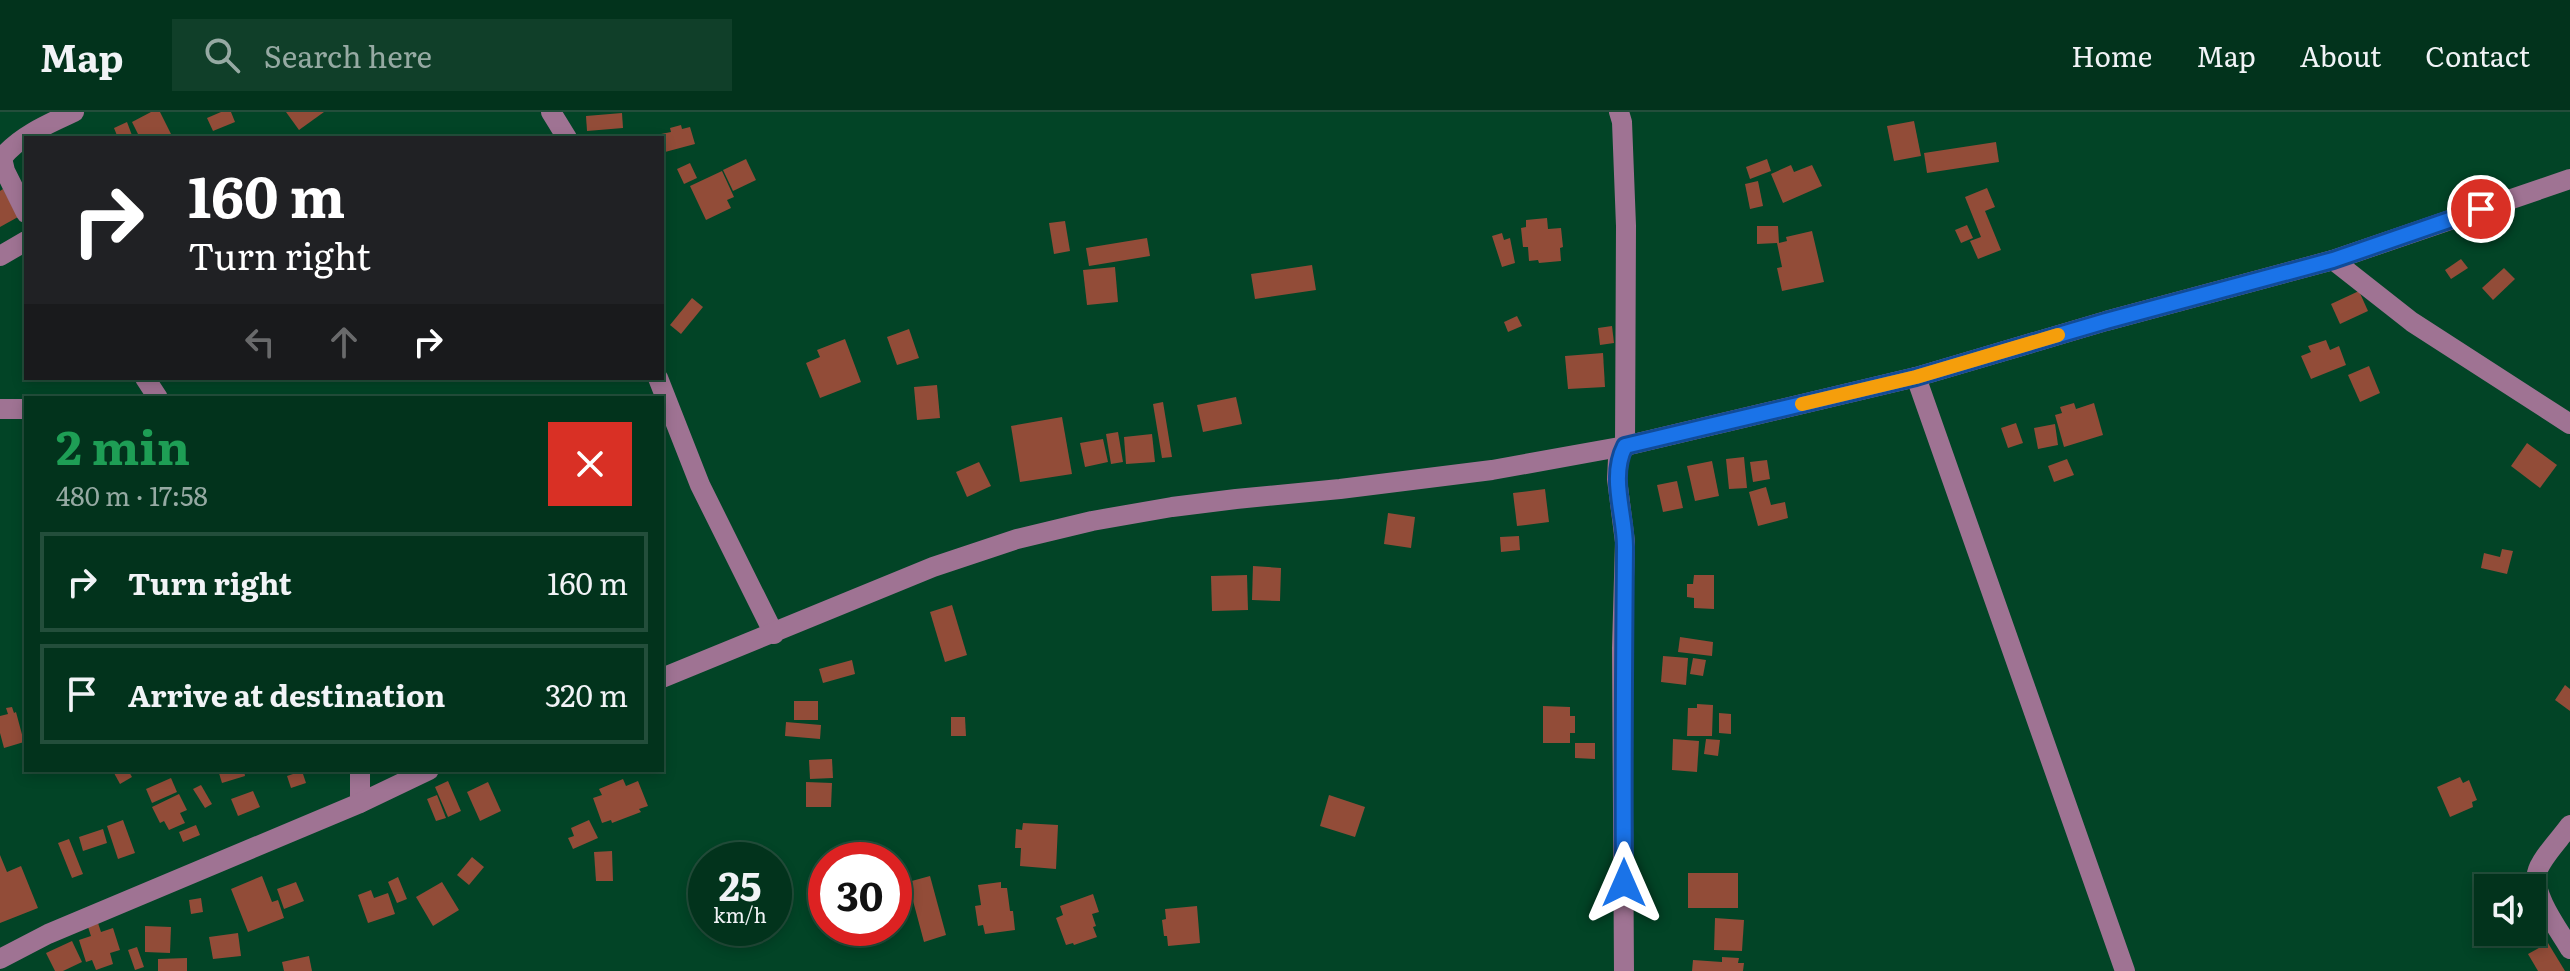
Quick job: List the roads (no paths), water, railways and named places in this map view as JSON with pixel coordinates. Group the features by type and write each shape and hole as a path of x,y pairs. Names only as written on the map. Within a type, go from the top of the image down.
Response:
{"street":[{"path":"29,136 74,112"},
{"path":"551,112 566,136"},
{"path":"1619,112 1626,226 1625,446 1618,459 1617,479 1625,542 1622,648 1624,971"},
{"path":"24,139 2,158 24,209"},
{"path":"664,677 933,567 1017,539 1092,521 1223,500 1492,470 1625,446 1916,377 2106,321 2333,260 2570,179"},
{"path":"0,256 24,242"},
{"path":"2333,260 2412,322 2570,424"},
{"path":"1916,377 2125,971"},
{"path":"659,380 700,485 774,634"},
{"path":"0,409 24,409"},
{"path":"360,772 360,803"},
{"path":"0,959 48,934 360,803 404,775"},
{"path":"2570,825 2537,873 2544,905 2570,949"}]}
